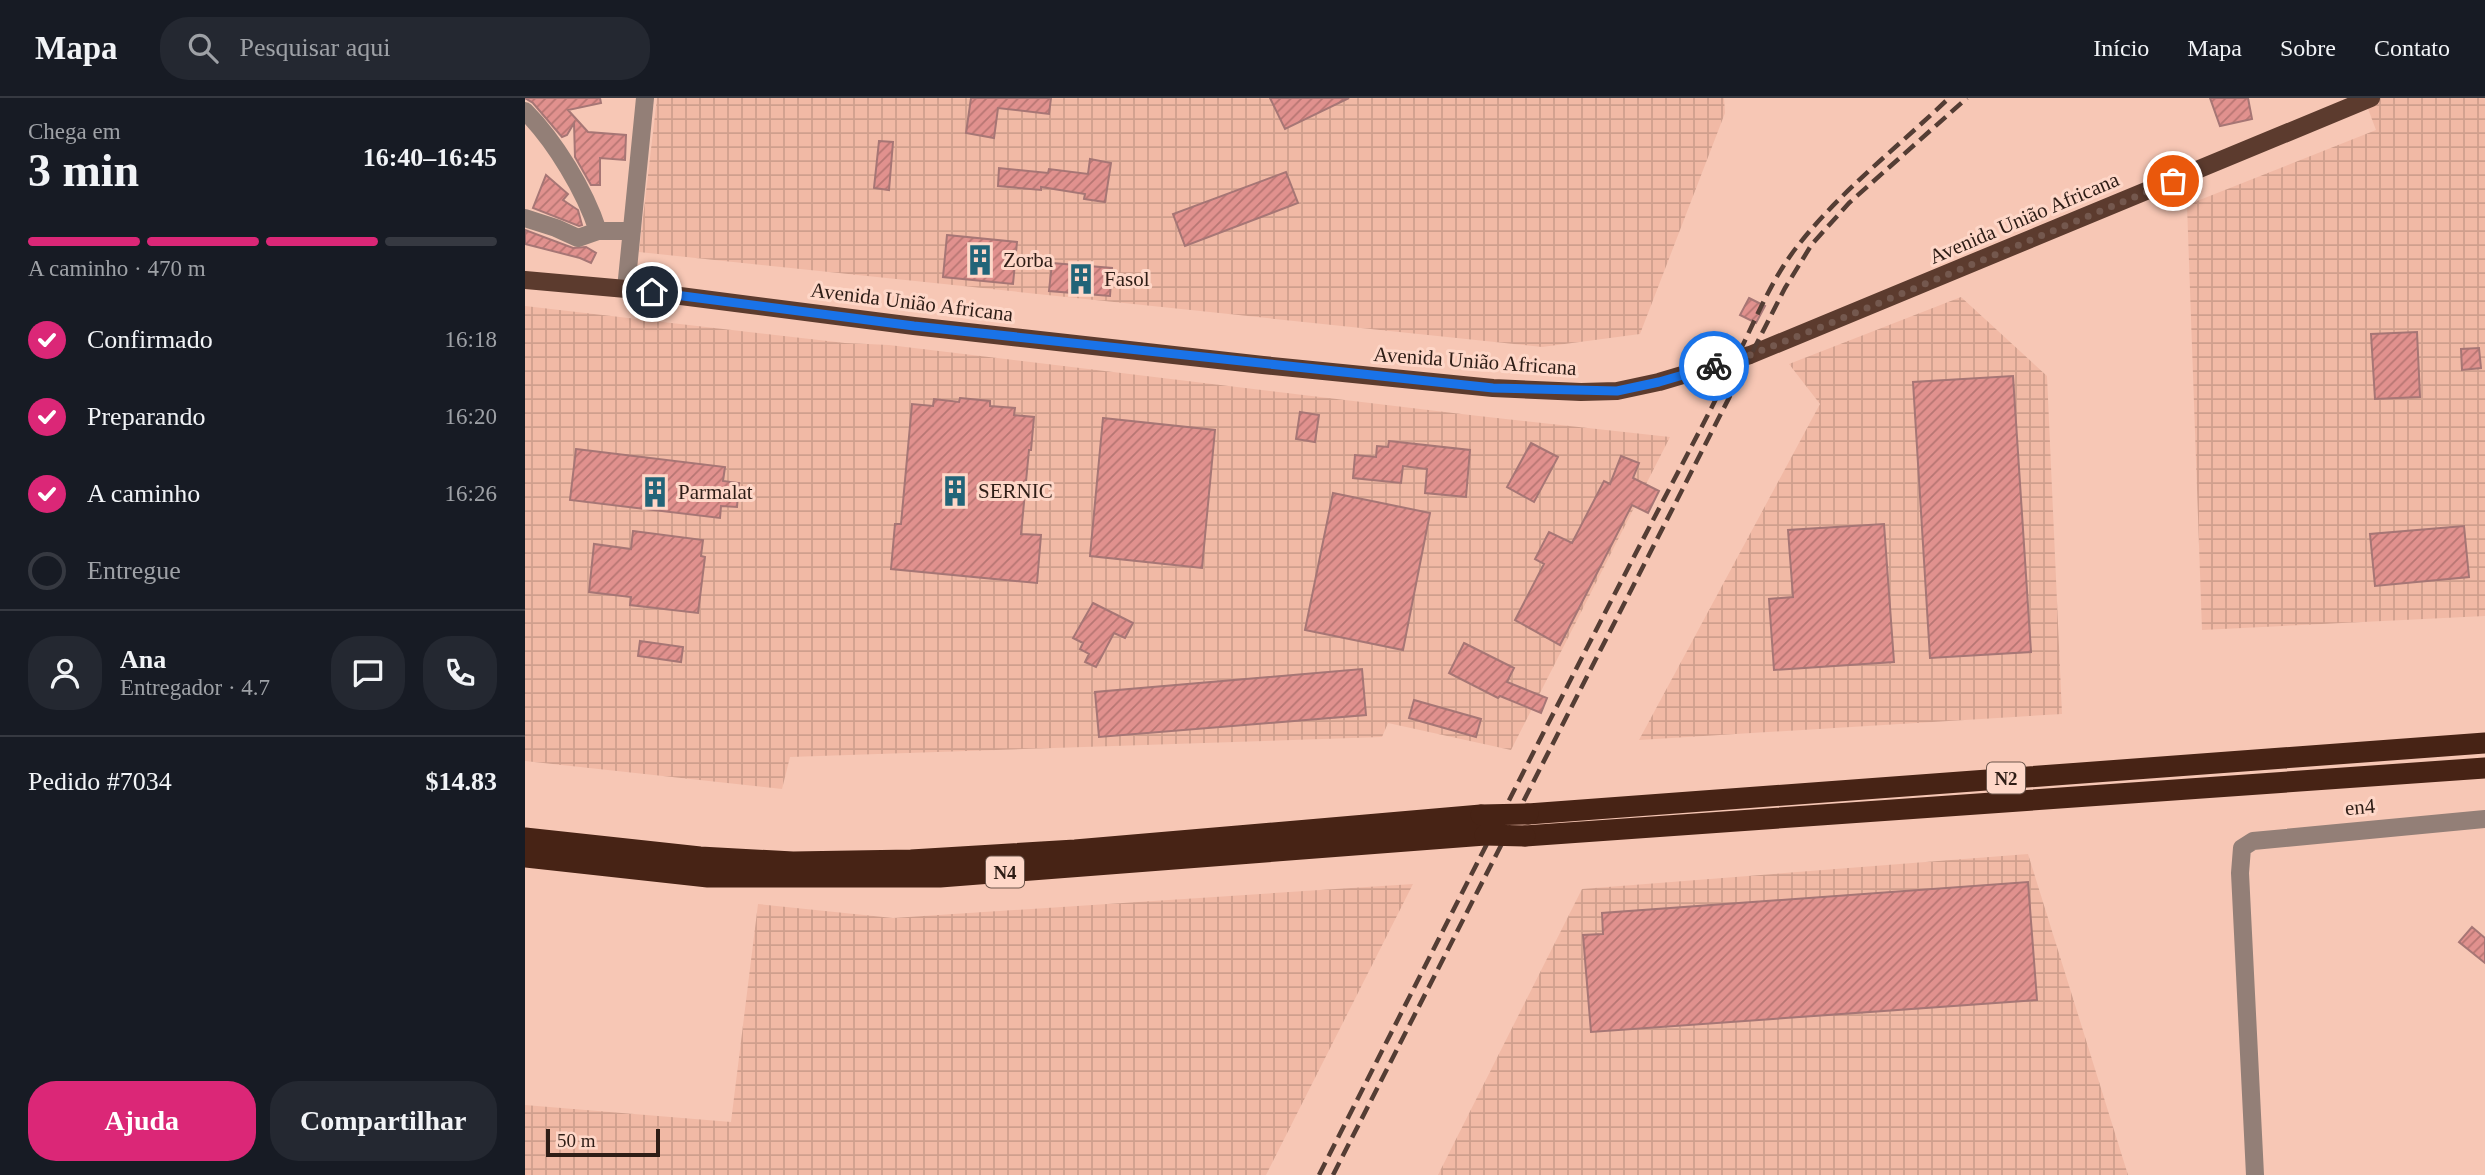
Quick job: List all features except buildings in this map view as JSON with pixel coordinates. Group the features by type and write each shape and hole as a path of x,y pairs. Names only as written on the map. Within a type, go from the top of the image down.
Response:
{"highway":[{"name":"N2","path":"1528,814 2485,743"},
{"name":"N2","path":"1564,833 2485,768"},
{"name":"N4","path":"525,857 708,877 940,877 1483,825 1528,814"},
{"name":"N4","path":"525,838 700,857 793,862 911,860 1483,825 1525,836 1564,833"}],"main road":[{"name":"Avenida União Africana","path":"525,280 626,289 914,326 1263,365 1493,388 1617,391 1659,382 1750,355 2371,98"}],"street":[{"path":"626,289 645,98"},
{"path":"525,111 538,124 588,201 598,231"},
{"path":"525,218 578,238 598,231 632,231"},
{"name":"en4","path":"2255,1175 2240,873 2242,848 2253,841 2485,819"}],"shaded area":[{"path":"657,98 1724,98 1725,113 1640,334 1542,347 639,252"},
{"path":"2364,98 2485,98 2485,616 2202,630 2187,205 2376,130"},
{"path":"1961,297 2047,376 2062,714 1639,740 1820,404 1789,364"},
{"path":"525,306 845,343 889,345 1670,437 1511,750 1388,723 1382,737 790,757 782,789 525,761"},
{"path":"2028,854 2128,1175 1438,1175 1582,889"},
{"path":"1413,884 1266,1175 525,1175 525,1105 731,1122 758,904 893,918"}],"railway":[{"path":"1319,1175 1778,274 1796,248 1831,208 1949,98"},
{"path":"1333,1175 1785,288 1812,244 1849,203 1967,98"}],"way so far":[{"path":"1714,366 1826,325 2173,181"}],"place":[{"name":"Zorba","path":"980,260"},
{"name":"Fasol","path":"1081,279"},
{"name":"SERNIC","path":"955,491"},
{"name":"Parmalat","path":"655,492"}],"route":[{"path":"652,292 914,326 1493,388 1617,391 1714,366"}]}
